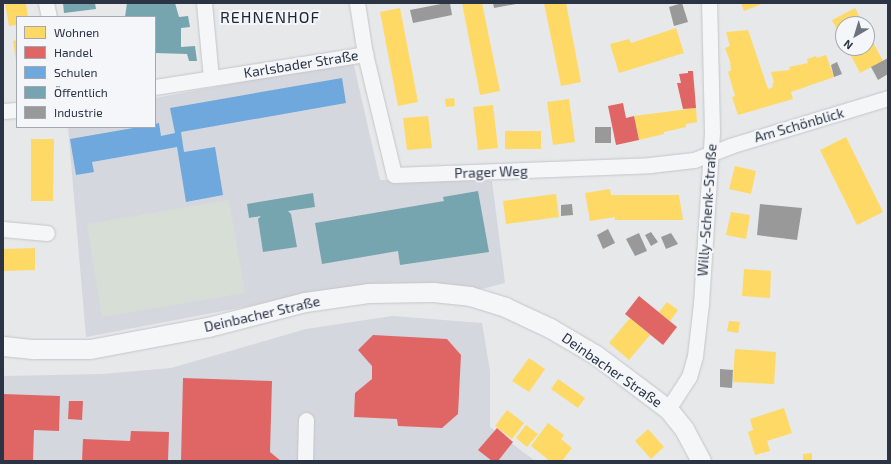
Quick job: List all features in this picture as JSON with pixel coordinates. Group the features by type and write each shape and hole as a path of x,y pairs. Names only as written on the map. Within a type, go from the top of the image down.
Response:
{"street":[{"path":"46,3 49,16"},
{"path":"204,3 211,78"},
{"name":"Karlsbader Straße","path":"156,87 365,54 357,3"},
{"name":"Willy-Schenk-Straße","path":"668,409 689,377 695,356 701,303 711,154 709,3"},
{"name":"Prager Weg","path":"365,54 394,175 650,165 694,160 711,154"},
{"name":"Am Schönblick","path":"711,154 888,98"},
{"path":"3,111 16,110"},
{"path":"3,229 47,233"},
{"name":"Deinbacher Straße","path":"3,346 33,349 90,349 208,327 305,302 369,293 433,292 484,300 550,328 596,355 668,409 684,429 701,461"},
{"path":"304,461 306,420"}],"shaded area":[{"path":"353,61 380,180 492,181 505,283 482,289 433,283 271,302 86,337 68,128 156,128 156,98"},
{"path":"229,200 245,293 102,317 87,224"},
{"path":"392,316 482,323 490,371 490,427 535,461 3,461 3,376 102,374 171,368 306,329"}],"building: Wohnen":[{"path":"5,3 26,3 28,16 16,16 16,25 9,26"},
{"path":"462,3 482,3 500,91 480,95"},
{"path":"544,3 566,3 581,82 561,86"},
{"path":"741,3 764,3 744,11"},
{"path":"400,8 418,102 398,106 380,12"},
{"path":"855,8 859,16 840,16"},
{"path":"835,18 835,25 832,20"},
{"path":"676,28 684,53 619,73 610,44 629,39 631,43"},
{"path":"748,30 768,89 773,87 772,84 774,83 771,72 790,70 789,67 808,63 807,59 816,56 817,58 826,55 834,77 791,92 793,99 738,115 732,97 735,96 728,72 731,70 730,61 725,48 730,46 726,32"},
{"path":"16,40 16,61 13,41"},
{"path":"875,46 883,61 860,73 851,56 875,56"},
{"path":"454,98 455,106 446,107 445,99"},
{"path":"569,99 575,142 553,145 547,102"},
{"path":"493,105 498,148 478,150 473,107"},
{"path":"696,108 697,122 686,124 686,127 664,132 664,134 639,140 634,116"},
{"path":"428,116 432,148 407,150 403,118"},
{"path":"505,131 541,131 541,149 505,149"},
{"path":"846,137 883,212 857,225 820,150"},
{"path":"31,139 54,139 53,201 31,201"},
{"path":"735,166 756,171 751,194 729,189"},
{"path":"610,189 611,195 679,195 683,220 615,220 615,217 590,221 585,193"},
{"path":"556,194 559,217 506,224 503,201"},
{"path":"731,212 750,215 746,239 726,235"},
{"path":"35,248 35,270 3,271 3,249"},
{"path":"744,269 771,271 770,298 742,296"},
{"path":"667,302 678,310 670,321 659,312"},
{"path":"630,318 650,335 629,360 609,343"},
{"path":"729,321 740,322 738,333 727,331"},
{"path":"735,349 776,352 774,384 733,382"},
{"path":"529,358 545,369 529,392 512,381"},
{"path":"558,379 585,398 578,408 551,389"},
{"path":"784,408 792,433 767,441 770,451 755,455 748,432 753,430 750,419"},
{"path":"507,410 524,423 512,439 495,426"},
{"path":"548,423 564,435 561,439 572,448 562,461 550,461 531,446"},
{"path":"526,425 538,434 527,447 516,438"},
{"path":"648,429 664,447 651,459 635,441"},
{"path":"812,453 812,461 803,461 803,454"}],"building: Handel":[{"path":"688,71 693,71 696,108 683,109 677,83 681,83 679,74 688,73"},
{"path":"623,103 626,118 634,116 639,140 616,145 608,106"},
{"path":"639,296 677,327 663,345 625,314"},
{"path":"373,335 447,339 461,355 458,414 442,428 398,426 397,419 354,417 355,393 372,379 372,366 358,350"},
{"path":"183,378 272,381 270,452 281,461 181,461"},
{"path":"3,394 60,396 59,431 34,430 33,461 3,461"},
{"path":"69,401 83,401 82,420 68,419"},
{"path":"497,428 513,442 498,461 492,461 478,450"},
{"path":"131,431 169,432 168,461 82,461 83,439 130,441"}],"building: Schulen":[{"path":"342,78 346,103 181,132 184,152 215,147 223,195 186,202 177,147 92,162 94,172 76,175 70,139 133,128 156,128 156,124 159,123 161,136 175,133 170,108"}],"building: Öffentlich":[{"path":"63,3 95,3 96,9 64,13"},
{"path":"127,3 175,3 179,17 188,16 190,27 181,28 181,47 195,46 197,61 189,61 187,54 156,53 156,16 125,16"},
{"path":"478,191 489,252 400,265 398,251 322,264 315,223 444,201 443,197"},
{"path":"313,193 315,207 288,211 291,214 297,247 263,252 258,219 261,216 249,218 247,204"}],"building: Industrie":[{"path":"450,3 452,15 413,23 410,10"},
{"path":"493,3 516,3 516,4 494,8"},
{"path":"682,3 688,22 674,26 669,7"},
{"path":"888,58 888,74 878,80 871,67"},
{"path":"837,62 842,74 834,77 831,65"},
{"path":"595,127 611,127 611,143 595,143"},
{"path":"572,204 573,215 561,216 561,205"},
{"path":"760,204 802,208 797,240 757,235"},
{"path":"608,229 615,243 603,249 597,235"},
{"path":"651,232 658,242 651,246 645,235"},
{"path":"639,233 647,251 635,256 626,239"},
{"path":"671,233 678,244 666,249 661,237"},
{"path":"720,369 733,370 732,388 720,387"}],"district":[{"name":"REHNENHOF","path":"270,17"}]}
